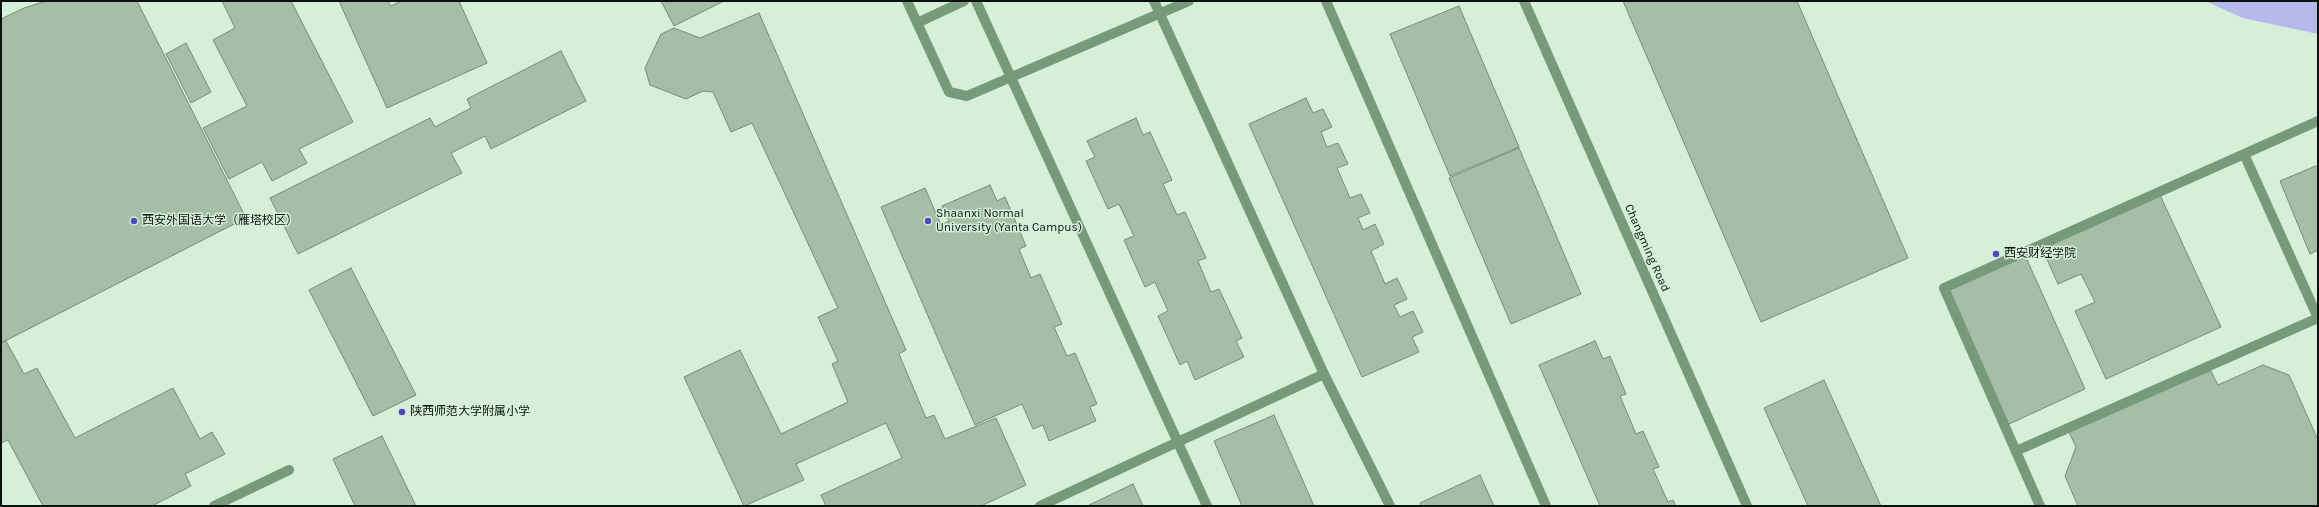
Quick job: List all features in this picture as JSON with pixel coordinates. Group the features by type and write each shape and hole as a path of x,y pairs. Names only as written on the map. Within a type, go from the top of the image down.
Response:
{"street":[{"path":"907,1 949,92 967,96 1160,15 1189,1"},
{"path":"917,23 964,1"},
{"path":"976,1 1207,506"},
{"path":"1154,1 1324,374 1390,506"},
{"path":"1326,1 1546,506"},
{"name":"Changming Road","path":"1524,1 1747,506"},
{"path":"2040,506 1944,288 2318,121"},
{"path":"2016,452 2318,318 2244,154"},
{"path":"1040,506 1324,374"},
{"path":"214,506 289,470"}],"shaded area":[{"path":"2205,1 2318,1 2318,34 2243,18"}],"building":[{"path":"46,1 137,1 246,218 1,343 1,19 24,8"},
{"path":"222,1 291,1 353,122 299,149 307,163 272,181 262,162 229,179 203,128 247,106 213,40 235,28"},
{"path":"339,1 459,1 487,63 387,108"},
{"path":"388,1 401,1 391,6"},
{"path":"661,1 724,1 674,26"},
{"path":"1623,1 1797,1 1908,258 1761,322"},
{"path":"1459,6 1519,147 1450,176 1390,34"},
{"path":"759,13 906,350 899,354 926,418 934,415 945,439 996,418 1026,485 981,506 826,506 821,495 902,458 886,423 796,464 804,480 744,506 684,377 740,350 781,434 848,402 832,364 838,361 818,317 838,308 752,123 731,132 713,92 703,91 686,99 650,85 645,68 661,34 674,28 700,38"},
{"path":"186,43 211,92 191,103 166,54"},
{"path":"561,51 586,101 491,149 485,136 451,153 462,173 298,254 270,198 430,118 435,127 471,108 467,99"},
{"path":"1306,98 1313,113 1323,109 1332,127 1321,132 1327,147 1338,143 1348,164 1337,168 1350,198 1361,194 1370,213 1358,218 1363,230 1375,224 1384,244 1371,251 1385,284 1397,278 1407,299 1394,305 1400,317 1413,311 1423,332 1412,337 1419,352 1362,377 1249,124"},
{"path":"1136,118 1143,135 1150,132 1172,180 1163,184 1177,215 1185,212 1206,258 1198,261 1211,292 1219,289 1242,338 1236,341 1244,357 1195,380 1187,361 1180,365 1158,316 1168,311 1155,282 1145,287 1124,240 1134,236 1119,204 1108,209 1086,161 1095,157 1087,141"},
{"path":"1519,148 1581,294 1511,324 1449,178"},
{"path":"2318,165 2318,250 2310,254 2280,181"},
{"path":"990,185 997,201 1005,197 1026,246 1019,249 1031,278 1040,274 1062,324 1054,327 1067,356 1075,353 1097,404 1090,407 1096,421 1049,441 1043,425 1033,429 1022,404 975,425 881,207 925,188 941,225 949,221 942,206"},
{"path":"2160,195 2221,327 2106,379 2075,311 2095,302 2081,274 2058,284 2042,248"},
{"path":"2024,253 2085,389 2007,425 1946,288"},
{"path":"351,268 416,395 373,416 309,290"},
{"path":"6,341 24,374 37,368 75,438 173,388 200,439 212,432 225,454 185,474 191,486 152,506 43,506 8,440 1,443 1,343"},
{"path":"1595,341 1603,359 1610,356 1626,394 1620,396 1636,434 1643,431 1659,467 1653,469 1668,502 1673,500 1676,506 1600,506 1539,365"},
{"path":"2263,365 2289,375 2318,440 2318,506 2078,506 2065,476 2076,447 2068,430 2207,372 2211,371 2218,385"},
{"path":"1824,380 1881,506 1808,506 1764,408"},
{"path":"1274,415 1314,506 1242,506 1214,441"},
{"path":"382,436 416,506 355,506 333,459"},
{"path":"1480,475 1494,506 1421,506 1420,503"},
{"path":"1133,484 1143,506 1089,505"}],"place":[{"name":"西安外国语大学（雁塔校区）","path":"134,221"},
{"name":"Shaanxi Normal University (Yanta Campus)","path":"928,221"},
{"name":"西安财经学院","path":"1996,254"},
{"name":"陕西师范大学附属小学","path":"402,412"}]}
